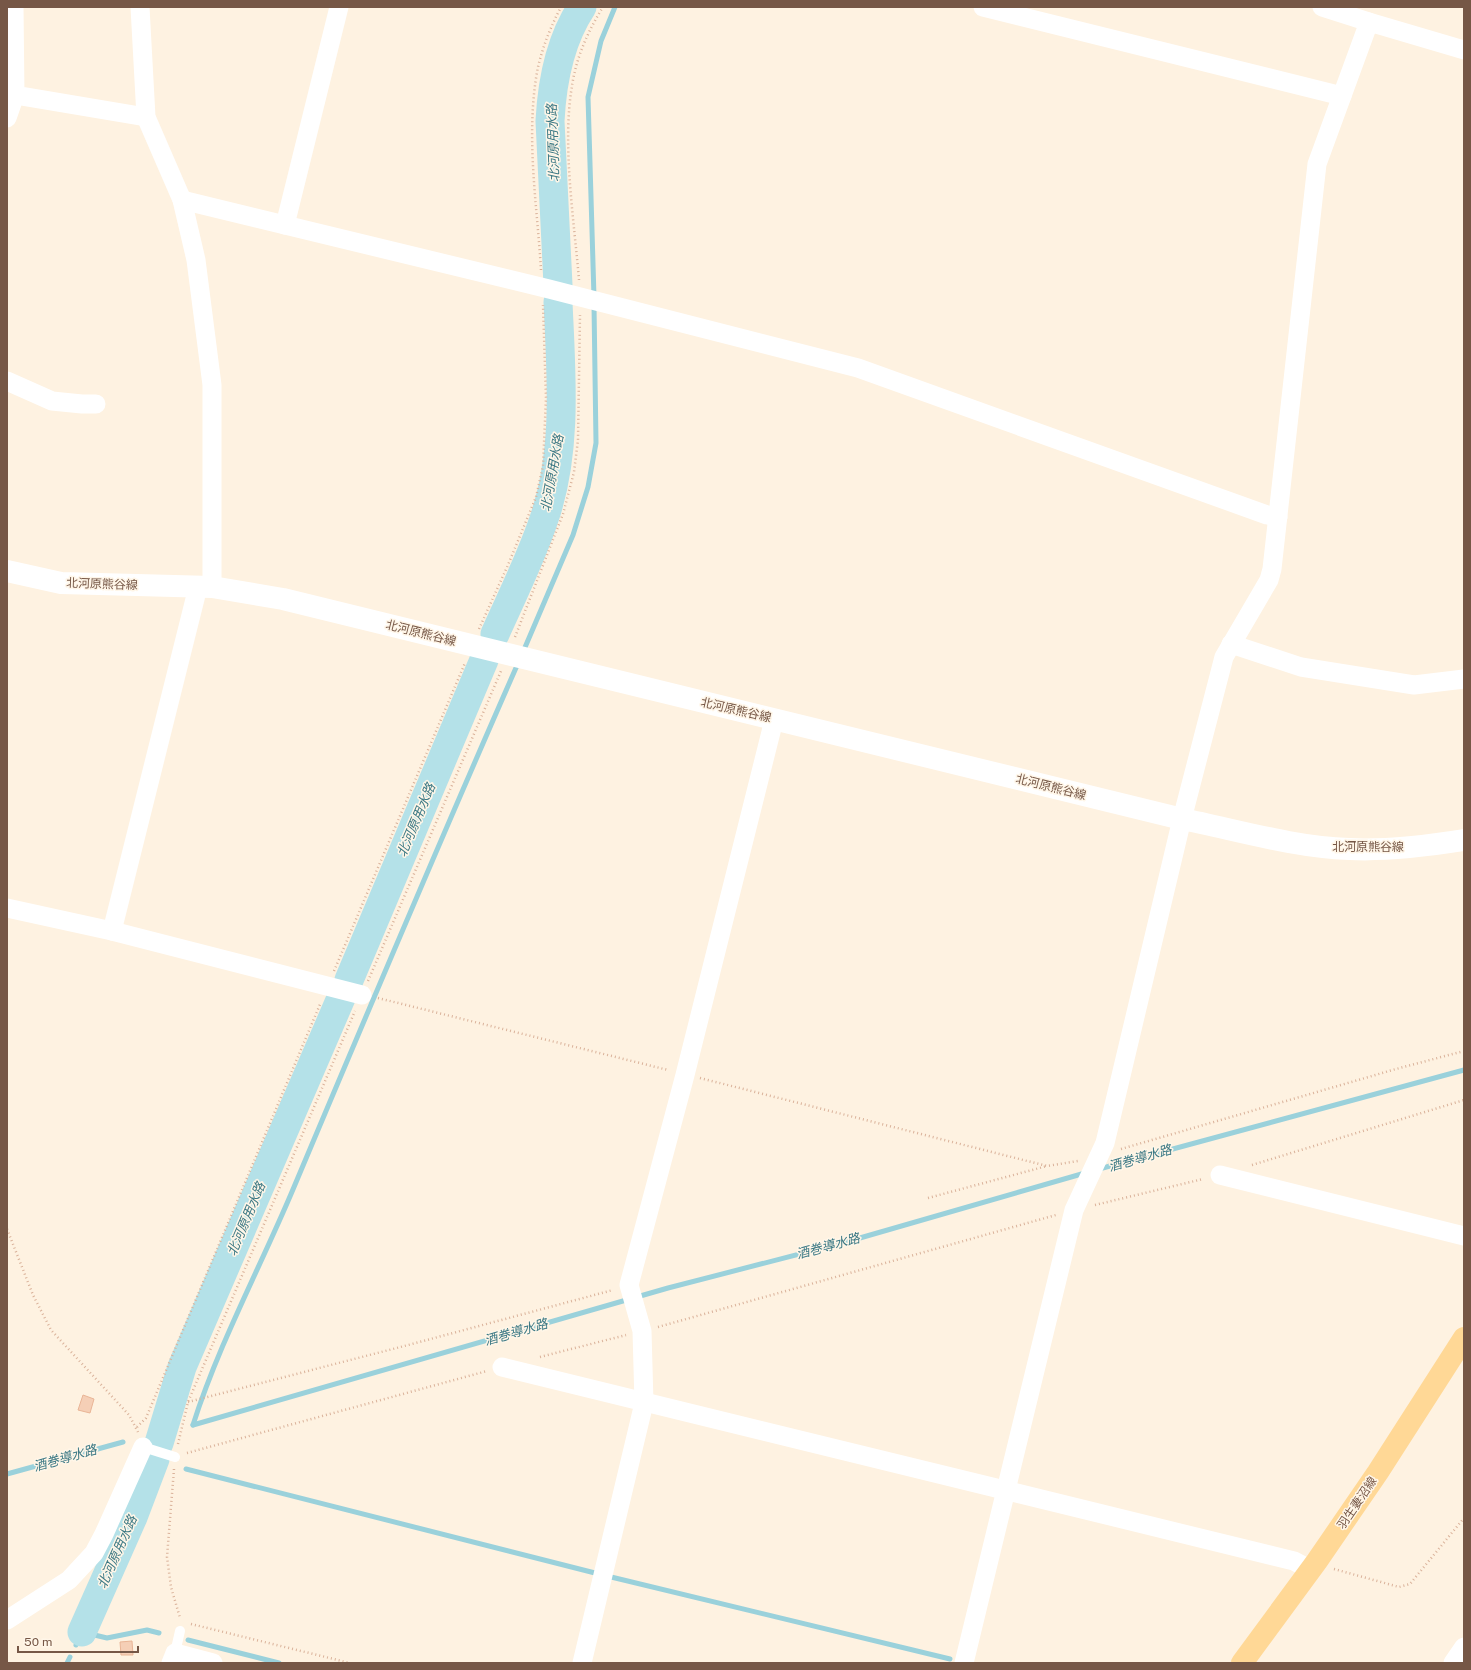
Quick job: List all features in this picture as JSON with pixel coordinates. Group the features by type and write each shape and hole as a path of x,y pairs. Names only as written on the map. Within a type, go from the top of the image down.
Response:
{"main road":[{"name":"北河原熊谷線","path":"7,571 61,583 205,587 283,600 1182,819 1309,846 1349,849 1383,849 1464,840"},
{"name":"羽生妻沼線","path":"1242,1663 1314,1565 1378,1472 1464,1338"}],"street":[{"path":"7,118 15,94 14,7"},
{"path":"112,931 205,587 212,385 196,260 182,200 146,118 140,7"},
{"path":"285,225 340,7"},
{"path":"983,7 1342,96"},
{"path":"1322,7 1464,50"},
{"path":"964,1663 1074,1210 1098,1160 1107,1136 1182,819 1224,657 1269,580 1278,517 1316,172 1369,22"},
{"path":"15,94 146,118"},
{"path":"182,200 546,288 858,368 1260,512 1278,517"},
{"path":"7,381 52,401 96,404"},
{"path":"1231,644 1301,667 1399,683 1414,685 1464,679"},
{"path":"582,1663 644,1403 642,1331 630,1285 685,1075 774,720"},
{"path":"7,908 112,931 362,995"},
{"path":"1220,1175 1464,1236"},
{"path":"502,1367 1006,1492 1294,1562 1314,1565"},
{"path":"7,1620 69,1580 94,1553 143,1447"},
{"path":"1453,1663 1464,1647"},
{"path":"173,1658 213,1663"}],"lane":[{"path":"143,1447 175,1457"},
{"path":"173,1658 180,1626"}],"path":[{"path":"137,1427 146,1418 536,496 543,466 546,398 546,288 533,151 532,116 538,67 545,44 561,7"},
{"path":"350,1663 180,1626 171,1587 167,1557 175,1457 188,1402 508,656 563,514 574,472 578,440 578,296 571,189 569,118 572,85 580,54 592,25 603,7"},
{"path":"362,995 1047,1166"},
{"path":"928,1198 1047,1166 1098,1160 1396,1069 1464,1051"},
{"path":"1250,1165 1464,1100"},
{"path":"538,1358 642,1331 1074,1210 1220,1175"},
{"path":"7,1229 33,1295 50,1330 129,1415 137,1427 143,1447"},
{"path":"188,1402 412,1344 630,1285"},
{"path":"175,1457 502,1367"},
{"path":"1314,1565 1399,1587 1410,1584 1464,1518"}],"building":[{"path":"83,1395 94,1399 90,1413 78,1410"},
{"path":"132,1641 133,1655 121,1655 120,1642"}],"waterway":[{"name":"北河原用水路","path":"558,285 550,121 551,106 558,62 568,33 582,7"},
{"path":"594,297 588,97 601,41 615,7"},
{"name":"北河原用水路","path":"495,634 539,534 552,493 560,439 561,411 558,302"},
{"path":"523,652 573,535 588,487 596,443 594,305"},
{"name":"北河原用水路","path":"349,980 484,660"},
{"path":"193,1425 215,1364 281,1217 433,858 519,661"},
{"name":"北河原用水路","path":"159,1443 182,1367 341,998"},
{"name":"酒巻導水路","path":"1099,1169 1464,1070"},
{"name":"酒巻導水路","path":"193,1425 668,1288 846,1242 1085,1173"},
{"name":"酒巻導水路","path":"7,1474 123,1442"},
{"name":"北河原用水路","path":"82,1632 133,1517 155,1459"},
{"path":"186,1469 599,1574"},
{"path":"607,1576 950,1659"},
{"path":"76,1645 82,1632 107,1638 147,1630 159,1633"},
{"path":"188,1640 279,1663"},
{"name":"北河原用水路","path":"67,1663 70,1657"}]}
